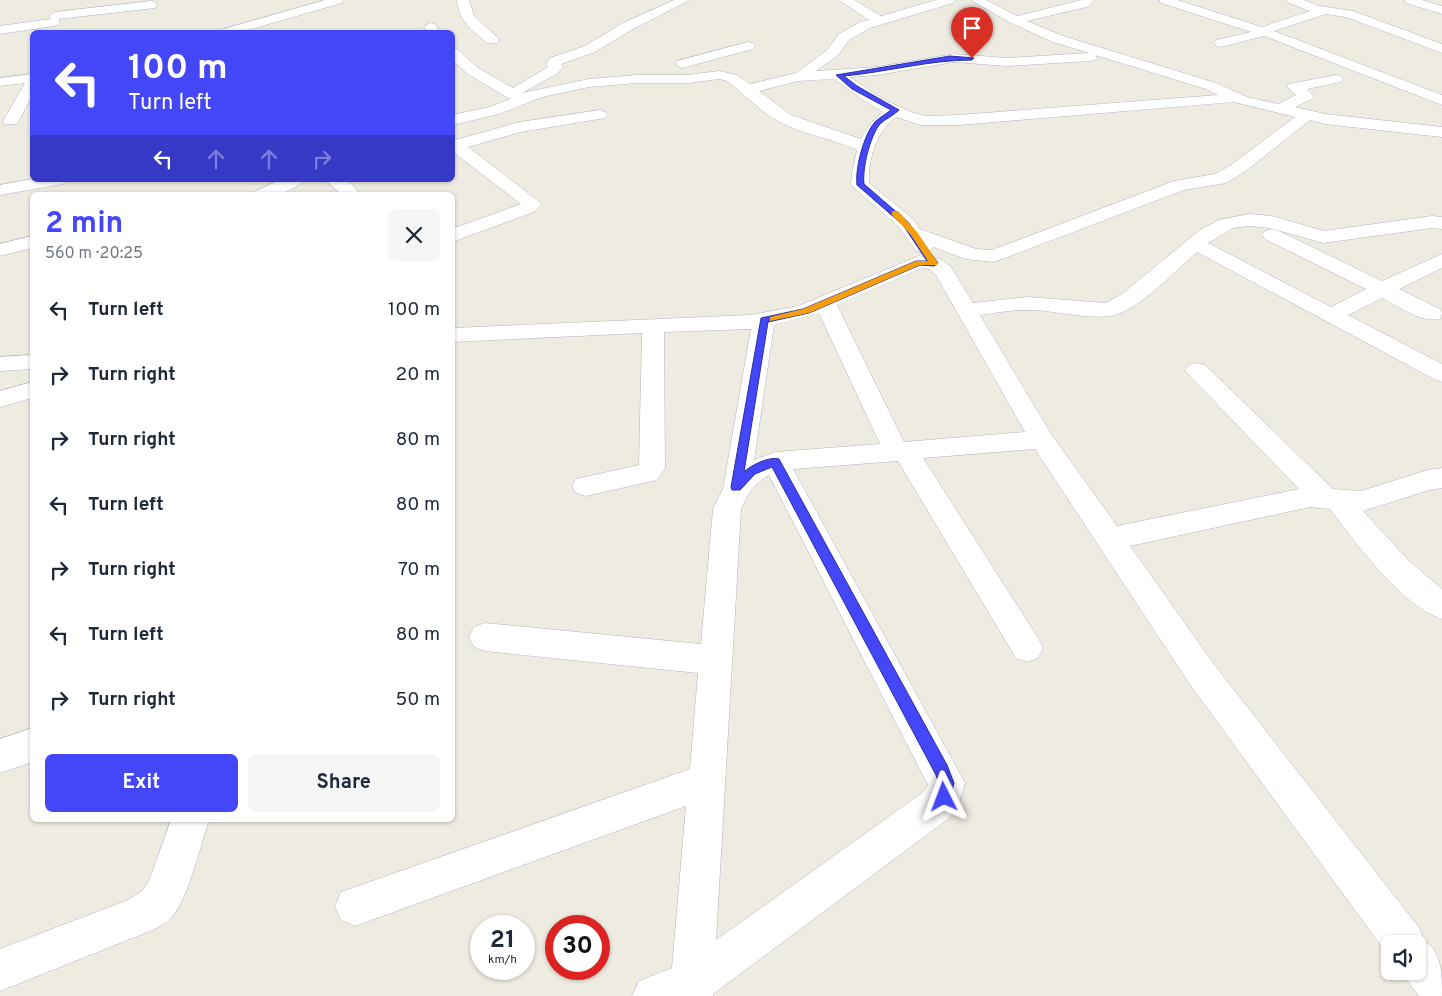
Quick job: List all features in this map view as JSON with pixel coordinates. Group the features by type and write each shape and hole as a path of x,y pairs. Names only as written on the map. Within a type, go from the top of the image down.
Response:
{"street":[{"path":"235,30 322,2 338,0"},
{"path":"463,0 469,19 492,40"},
{"path":"455,119 494,111 554,70 556,67 553,64 555,61 590,49 628,26 684,0"},
{"path":"845,0 879,20"},
{"path":"798,77 832,53 848,34 879,20 949,0"},
{"path":"977,0 1058,40 1210,86 1236,98 1306,116 1442,132"},
{"path":"1015,20 1086,3 1088,0"},
{"path":"1165,0 1263,32 1442,100"},
{"path":"1293,0 1349,14 1442,49"},
{"path":"1410,0 1442,10"},
{"path":"53,24 58,4 76,1"},
{"path":"0,30 53,24 151,5"},
{"path":"1221,43 1263,32 1320,12 1322,11 1320,8"},
{"path":"1282,24 1300,31"},
{"path":"646,79 680,64 694,62 748,46"},
{"path":"750,89 798,77 877,71 954,58 1012,62 1086,58 1104,53"},
{"path":"455,55 473,71 517,96 589,83 646,79 682,80 719,75"},
{"path":"694,62 719,75 732,78 750,89 783,117 815,130 844,137 866,148"},
{"path":"839,75 854,88 896,110 924,120 959,120 1236,98"},
{"path":"0,82 30,78"},
{"path":"1279,109 1307,96 1294,87 1336,79"},
{"path":"11,122 30,88"},
{"path":"896,110 878,123 867,140 860,185 897,214 914,233 934,263 944,271 1042,440 1201,673 1398,935"},
{"path":"455,146 520,127 600,115"},
{"path":"914,233 973,255 994,256 1180,185 1220,179 1237,169 1306,116"},
{"path":"455,147 533,204 527,208 455,235"},
{"path":"0,190 46,182"},
{"path":"268,192 290,182"},
{"path":"1242,220 1432,314"},
{"path":"968,310 1028,303 1055,304 1098,310 1111,309 1130,300 1194,243 1226,224 1242,220 1272,222 1323,237 1437,222 1442,223"},
{"path":"0,250 30,242"},
{"path":"1194,243 1442,374"},
{"path":"1331,315 1442,260"},
{"path":"455,335 779,318 825,303 919,262 934,263"},
{"path":"825,303 901,451 1027,648"},
{"path":"679,992 706,781 727,509 736,487 764,320"},
{"path":"586,486 648,473 652,468 653,326"},
{"path":"0,364 30,362"},
{"path":"1197,370 1331,499 1383,555 1423,593 1442,606"},
{"path":"0,399 30,391"},
{"path":"736,487 752,471 775,461 1042,440"},
{"path":"679,992 935,806 944,797 947,783 775,461"},
{"path":"1110,539 1310,497 1361,501 1428,480 1442,478"},
{"path":"486,637 715,660"},
{"path":"0,756 30,746"},
{"path":"355,906 706,781"},
{"path":"0,970 141,915 156,905 165,893 189,822"},
{"path":"1426,971 1442,992"}],"slow traffic":[{"path":"774,319 806,311 834,300 919,262 934,263 914,233 895,213"}],"route":[{"path":"944,797 947,783 941,770 775,461 752,471 736,487 764,320 806,311 919,262 934,263 906,223 860,185 867,140 878,123 896,110 854,88 839,75 877,71 950,58 972,58"}]}
